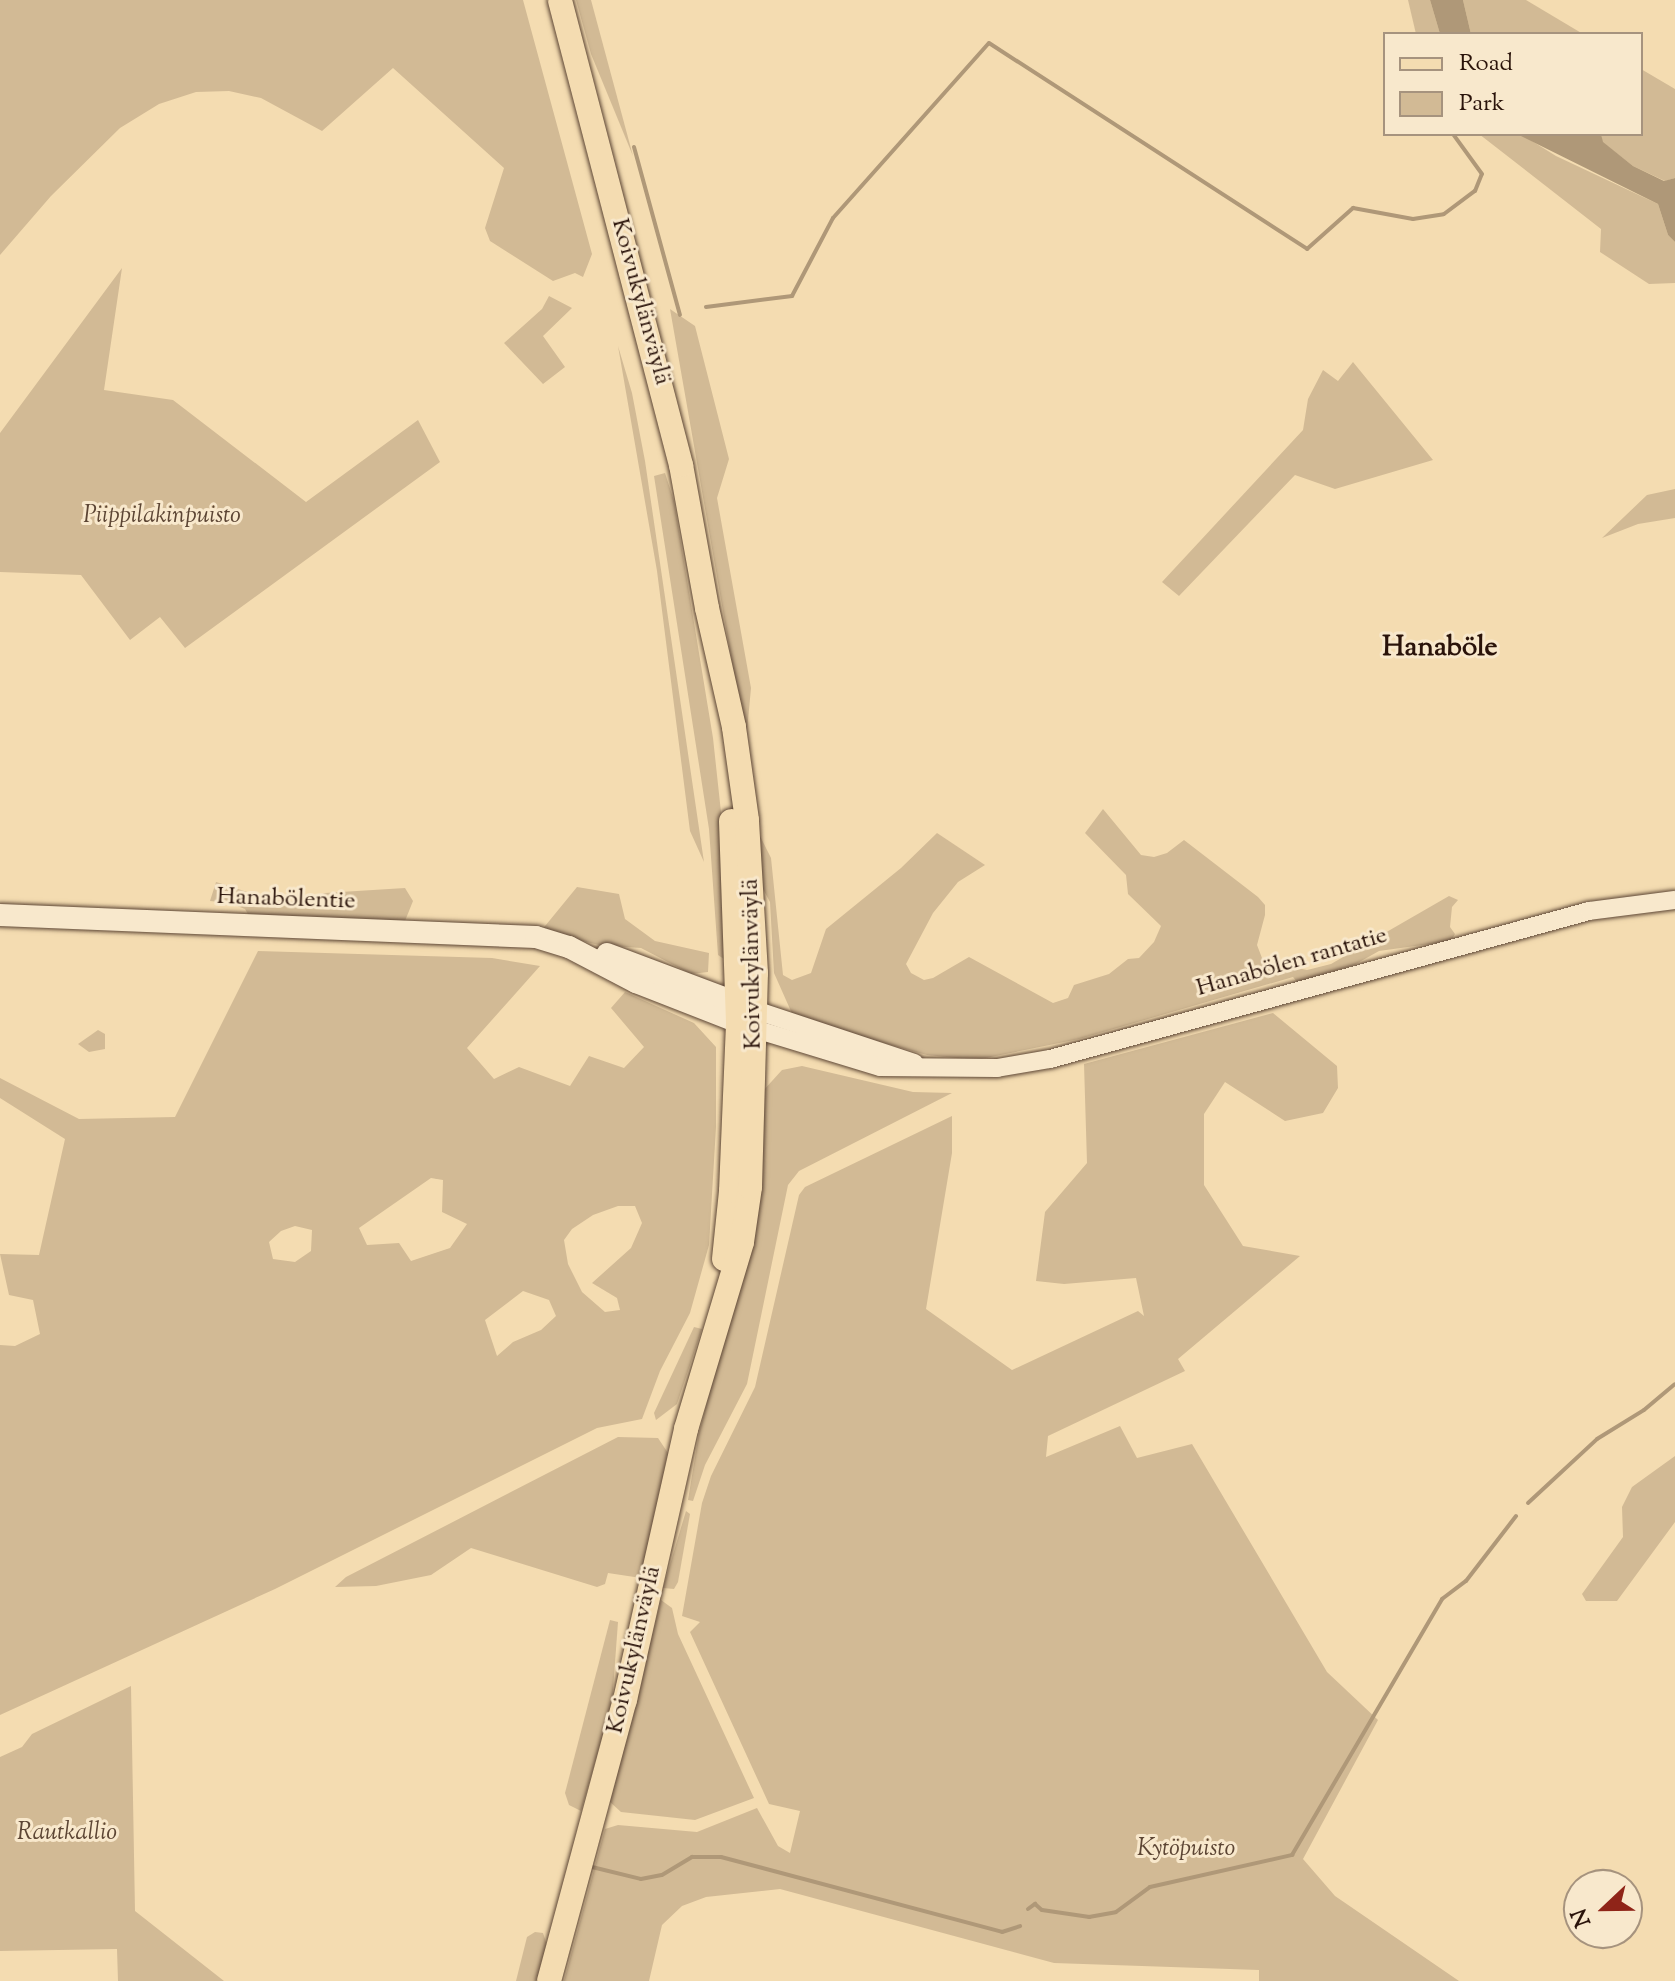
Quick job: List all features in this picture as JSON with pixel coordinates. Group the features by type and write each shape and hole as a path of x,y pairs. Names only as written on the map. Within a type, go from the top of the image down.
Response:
{"main road":[{"name":"Koivukylänväylä","path":"549,1981 625,1700 682,1444 742,1242 750,1187 747,1016 731,822 707,608 681,465 560,0"},
{"name":"Hanabölentie","path":"0,915 536,937 569,947 599,951 747,1016"}],"street":[{"name":"Hanabölen rantatie","path":"747,1016 880,1067 976,1070 1050,1059 1264,997 1589,911 1675,900"}],"green space":[{"path":"0,0 523,0 592,254 583,277 575,273 553,281 490,241 485,228 504,168 393,68 322,131 261,98 229,91 196,92 159,104 120,128 51,196 0,255"},
{"path":"576,0 591,0 633,156 591,54"},
{"path":"1408,0 1430,0 1439,32 1416,32"},
{"path":"1463,0 1526,0 1580,32 1471,32"},
{"path":"1643,70 1675,89 1675,178 1665,181 1633,166 1602,142 1601,136 1643,136"},
{"path":"1482,136 1524,136 1556,156 1658,204 1668,235 1675,242 1675,283 1649,284 1600,252 1601,229"},
{"name":"Piippilakinpuisto","path":"122,268 104,390 173,400 306,502 418,420 440,462 185,648 160,617 130,640 81,575 0,572 0,433"},
{"path":"549,296 572,308 543,336 565,367 543,384 504,343 542,309"},
{"path":"670,309 695,326 729,459 717,498 751,688 746,742"},
{"path":"618,346 632,393 645,461 704,862 690,831 657,571"},
{"path":"1353,362 1433,460 1335,489 1295,475 1179,596 1162,582 1303,430 1308,399 1323,370 1338,381"},
{"path":"665,473 674,501 713,738 724,840 727,961 718,955 709,829 654,476"},
{"path":"1675,489 1675,518 1638,524 1602,538 1647,495"},
{"path":"1103,809 1141,855 1154,857 1167,853 1184,840 1258,897 1265,905 1265,915 1257,945 1262,958 1273,963 1307,970 1331,964 1449,896 1458,900 1452,907 1450,927 1455,934 1451,941 1379,951 1354,965 1297,982 1293,977 1079,1039 976,1060 927,1055 794,1018 774,973 770,902 763,889 757,830 771,858 783,975 792,980 811,973 826,929 901,868 937,833 985,865 958,882 933,913 906,964 911,973 924,980 933,978 969,957 1053,1003 1068,998 1074,985 1109,974 1128,959 1139,958 1154,942 1161,926 1128,894 1126,875 1085,833"},
{"path":"216,882 273,900 300,902 325,893 405,888 413,901 405,921 249,916 245,909 230,903 210,901"},
{"path":"577,887 619,894 625,919 655,941 709,953 708,972 691,974 641,948 599,945 541,931"},
{"path":"258,951 492,958 540,966 467,1048 494,1079 519,1067 570,1086 589,1056 624,1068 644,1047 611,1008 625,992 694,1023 716,1047 716,1127 709,1245 690,1313 660,1371 642,1419 597,1428 275,1589 0,1715 0,1345 15,1346 40,1334 33,1300 9,1295 0,1254 39,1255 65,1139 0,1098 0,1078 79,1119 175,1117","holes":["431,1178 443,1180 442,1212 467,1224 450,1248 411,1261 399,1243 367,1245 359,1228","618,1206 635,1206 642,1223 631,1248 592,1283 617,1298 620,1310 605,1312 582,1292 568,1264 564,1240 572,1229 593,1215","295,1226 312,1230 311,1251 295,1262 273,1259 269,1242 281,1231","523,1291 549,1300 556,1316 541,1330 513,1342 497,1356 485,1320"]},
{"name":"Kytöpuisto","path":"1273,1013 1337,1066 1338,1088 1323,1113 1285,1121 1225,1082 1204,1114 1204,1185 1243,1246 1300,1256 1178,1359 1185,1371 1048,1436 1046,1457 1120,1426 1137,1458 1192,1444 1327,1672 1378,1720 1303,1859 1335,1896 1459,1981 1259,1981 1259,1970 1054,1963 780,1889 706,1897 682,1906 662,1925 649,1981 564,1981 605,1829 618,1825 697,1832 757,1808 778,1846 790,1853 800,1811 769,1804 690,1632 700,1622 682,1616 702,1503 711,1476 755,1387 799,1195 805,1187 952,1116 952,1153 926,1309 1012,1370 1138,1311 1144,1316 1136,1278 1064,1284 1036,1281 1045,1212 1087,1163 1084,1064"},
{"path":"98,1030 105,1034 105,1049 89,1052 78,1044"},
{"path":"802,1066 913,1092 952,1093 799,1171 788,1185 747,1384 705,1465 693,1501 688,1500 699,1433 728,1322 761,1093 782,1070"},
{"path":"694,1327 702,1329 677,1404 656,1420 654,1413"},
{"path":"618,1437 658,1438 668,1453 641,1578 608,1573 605,1584 597,1587 471,1548 431,1575 376,1586 335,1587 346,1577"},
{"path":"1675,1456 1675,1522 1617,1601 1586,1601 1582,1594 1623,1537 1622,1507 1632,1487"},
{"path":"686,1511 690,1514 678,1582 674,1589 663,1588"},
{"path":"661,1600 672,1608 678,1634 754,1798 695,1820 621,1812 610,1802"},
{"path":"610,1620 618,1622 612,1703 581,1811 569,1805 565,1793"},
{"name":"Rautkallio","path":"131,1686 135,1911 224,1981 118,1981 117,1949 0,1951 0,1757 22,1747 32,1734"},
{"path":"535,1932 543,1933 547,1945 539,1981 516,1981 527,1937"}],"shaded area":[{"path":"1430,0 1463,0 1471,32 1439,32"},
{"path":"1521,136 1602,136 1603,142 1633,166 1664,181 1675,178 1675,242 1668,235 1658,204"}],"waterway":[{"path":"706,307 792,296 833,218 989,43 1307,249 1353,208 1413,219 1444,214 1475,191 1482,174 1454,136"},
{"path":"634,147 680,315"},
{"path":"1528,1503 1597,1439 1644,1410 1675,1384"},
{"path":"1028,1909 1035,1904 1042,1910 1089,1917 1116,1912 1150,1887 1292,1855 1442,1599 1466,1581 1516,1516"},
{"path":"592,1867 641,1879 662,1875 692,1857 721,1857 1002,1932 1020,1926"}],"district":[{"name":"Hanaböle","path":"1440,648"}]}
